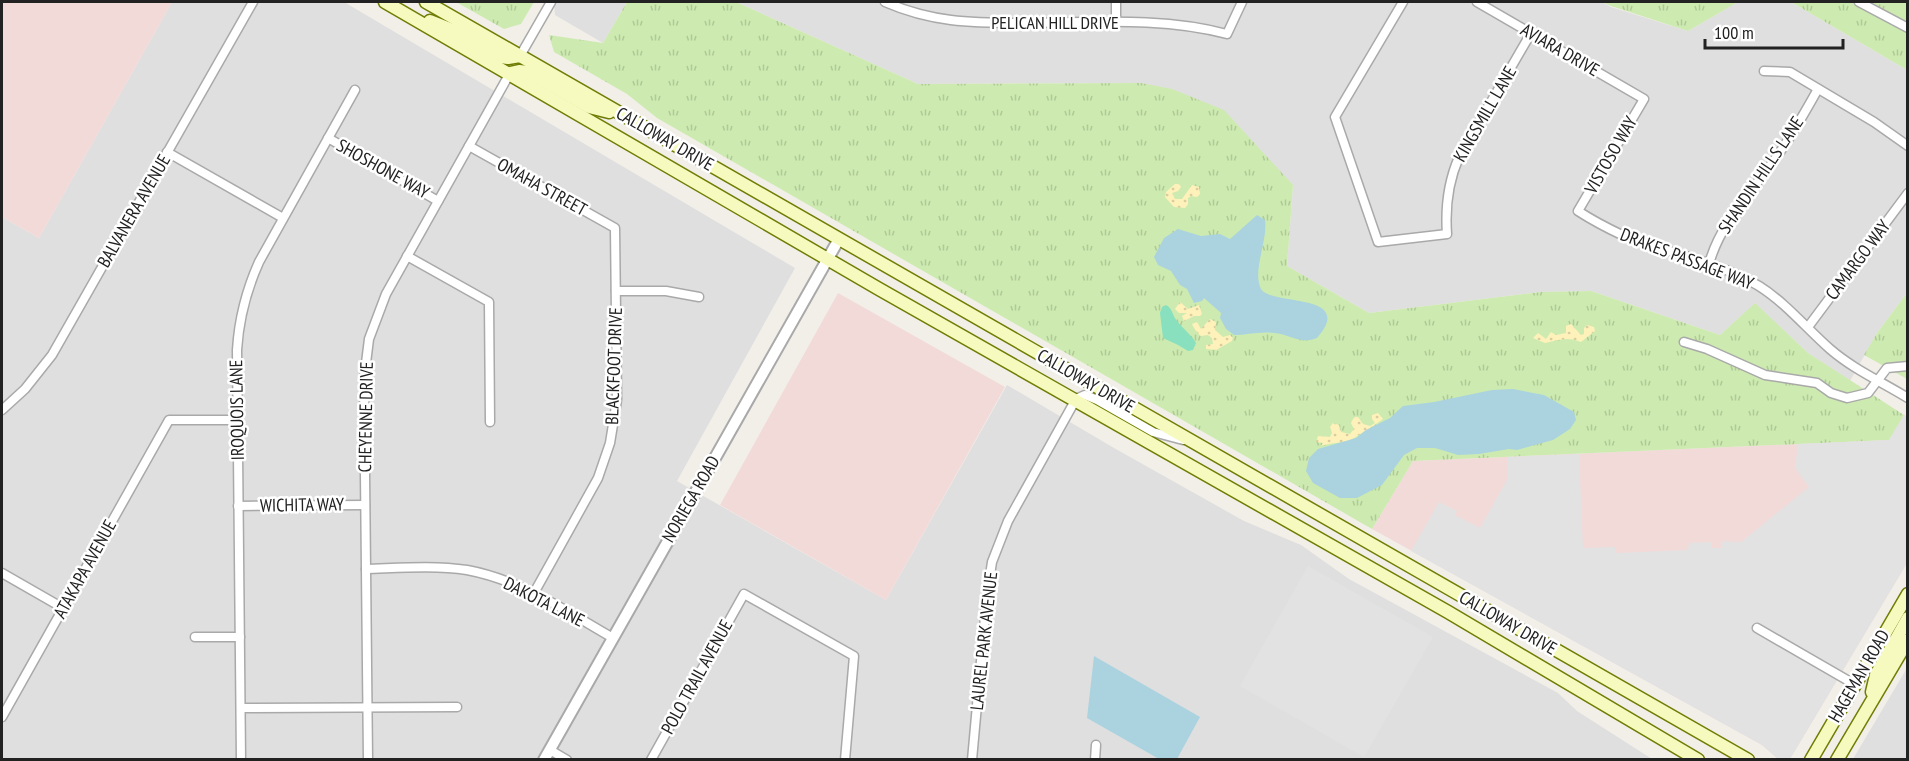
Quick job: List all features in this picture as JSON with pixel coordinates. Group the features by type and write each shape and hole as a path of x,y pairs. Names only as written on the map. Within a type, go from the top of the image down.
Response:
{"main road":[{"name":"CALLOWAY DRIVE","path":"385,2 828,259 1448,612 1698,759"},
{"name":"CALLOWAY DRIVE","path":"426,2 1748,759"},
{"path":"414,18 438,23 460,33 500,57 520,56"},
{"path":"510,74 519,71 528,72 589,107 625,116"},
{"name":"HAGEMAN ROAD","path":"1811,759 1908,594"},
{"path":"1870,702 1876,675 1908,618"},
{"name":"HAGEMAN ROAD","path":"1837,759 1908,640"}],"street":[{"name":"BALVANERA AVENUE","path":"2,410 25,389 52,355 253,2"},
{"path":"520,56 551,2"},
{"name":"PELICAN HILL DRIVE","path":"885,2 920,15 966,23 1184,24 1227,33 1242,2"},
{"path":"1116,2 1116,23"},
{"name":"KINGSMILL LANE","path":"1403,2 1335,117 1378,242 1448,234 1446,204 1453,171 1531,33"},
{"name":"AVIARA DRIVE","path":"1477,2 1644,99"},
{"path":"1859,2 1908,28"},
{"path":"1764,71 1790,72 1874,122 1908,146"},
{"name":"CHEYENNE DRIVE","path":"368,759 364,379 366,357 376,318 386,294 510,74"},
{"name":"SHANDIN HILLS LANE","path":"1709,264 1727,223 1781,152 1818,89"},
{"name":"IROQUOIS LANE","path":"241,759 237,350 243,306 259,262 356,90"},
{"name":"VISTOSO WAY","path":"1578,211 1644,99"},
{"name":"SHOSHONE WAY","path":"328,138 438,201"},
{"name":"OMAHA STREET","path":"469,146 615,228"},
{"path":"167,152 283,218"},
{"name":"CAMARGO WAY","path":"1808,327 1908,193"},
{"name":"DRAKES PASSAGE WAY","path":"1578,211 1623,235 1709,264 1738,275 1758,286 1776,298 1832,350 1908,398"},
{"name":"BLACKFOOT DRIVE","path":"534,593 598,478 610,443 616,400 615,228"},
{"name":"NORIEGA ROAD","path":"547,754 839,239"},
{"path":"407,256 489,302 490,422"},
{"path":"616,291 666,291 699,297"},
{"path":"1684,342 1707,349 1765,375 1817,383 1831,393 1846,399 1868,393 1887,368 1908,366"},
{"path":"1076,399 1085,395 1153,432 1192,442"},
{"name":"LAUREL PARK AVENUE","path":"972,759 992,562 1008,521 1076,399"},
{"name":"ATAKAPA AVENUE","path":"2,717 169,420 237,420"},
{"name":"WICHITA WAY","path":"238,506 365,505"},
{"name":"DAKOTA LANE","path":"366,569 443,568 465,570 503,580 534,593 613,638"},
{"path":"2,573 63,608"},
{"name":"POLO TRAIL AVENUE","path":"651,759 744,594 854,656 844,759"},
{"path":"1758,628 1854,684"},
{"path":"195,638 240,637"},
{"path":"241,708 457,706"},
{"path":"1095,759 1096,746"},
{"path":"547,754 567,759"}],"shaded area":[{"path":"2,2 172,2 39,238 2,217"},
{"path":"172,2 344,2 795,268 677,481 886,600 1007,385 1244,521 1301,545 1349,579 1558,693 1577,711 1652,759 2,759 2,217 39,238"},
{"path":"554,2 627,2 603,43 555,15"},
{"path":"736,2 1602,2 1611,7 1688,31 1738,2 1791,2 1907,70 1907,293 1877,333 1850,381 1808,353 1755,304 1720,335 1591,291 1541,292 1369,313 1287,266 1293,185 1141,83 918,84"},
{"path":"838,293 1005,387 886,600 720,505"},
{"path":"1904,414 1907,417 1907,563 1790,759 1778,759 1762,745 1372,529 1413,461 1889,440"},
{"path":"1904,415 1907,418 1907,563 1790,759 1778,759 1762,745 1411,551 1439,502 1457,511 1455,515 1480,528 1508,478 1507,457 1579,454 1583,548 1615,547 1616,553 1688,550 1689,543 1711,542 1712,548 1721,548 1721,541 1741,542 1809,487 1795,468 1798,444 1889,440"},
{"path":"1308,566 1433,637 1364,757 1240,686"},
{"path":"1907,668 1907,759 1853,759"}],"green space":[{"path":"456,2 534,2 521,24 504,29"},
{"path":"627,2 736,2 918,84 1141,83 1172,89 1224,110 1293,185 1287,266 1369,313 1541,292 1591,291 1720,335 1755,303 1808,353 1904,415 1889,440 1413,461 1372,529 657,118 627,94 554,52 549,35 603,43"},
{"path":"1602,2 1738,2 1688,31"},
{"path":"1791,2 1907,2 1907,70"},
{"path":"1907,293 1907,379 1864,355 1877,333"},
{"path":"1166,305 1196,343 1193,350 1188,351 1163,338 1160,313 1162,307"}],"sand":[{"path":"1175,184 1181,187 1172,193 1175,199 1182,199 1192,185 1199,187 1200,194 1197,197 1188,198 1185,208 1174,207 1165,197 1166,192"},
{"path":"1180,302 1188,309 1199,305 1202,314 1184,321 1182,316 1187,313 1179,313 1175,309"},
{"path":"1210,319 1216,322 1215,330 1223,337 1230,335 1233,338 1232,341 1216,350 1206,349 1206,345 1213,344 1212,338 1208,335 1201,336 1192,324 1197,322 1201,329"},
{"path":"1571,324 1581,335 1584,334 1584,328 1587,325 1594,327 1595,331 1581,342 1568,339 1545,343 1533,338 1538,333 1546,339 1551,332 1556,335 1566,333 1566,326"},
{"path":"1378,413 1383,419 1350,440 1321,446 1323,443 1316,442 1318,436 1330,437 1332,433 1330,427 1333,423 1339,425 1341,432 1350,434 1354,429 1351,423 1354,417 1358,417 1363,424 1370,426 1375,423 1372,415"}],"water":[{"path":"1257,215 1265,220 1258,273 1261,289 1268,294 1319,307 1326,313 1326,323 1317,338 1300,340 1269,333 1234,335 1226,329 1220,318 1221,313 1204,298 1194,303 1187,289 1180,285 1171,271 1158,265 1154,257 1164,238 1178,229 1201,236 1220,234 1230,239"},
{"path":"1513,389 1544,395 1574,412 1576,420 1570,429 1553,440 1517,450 1458,455 1435,448 1417,448 1404,455 1382,485 1357,498 1340,498 1313,483 1306,471 1309,458 1318,449 1356,438 1366,430 1390,418 1403,406 1492,390"},
{"path":"1094,656 1200,717 1177,759 1159,759 1087,718"}]}
